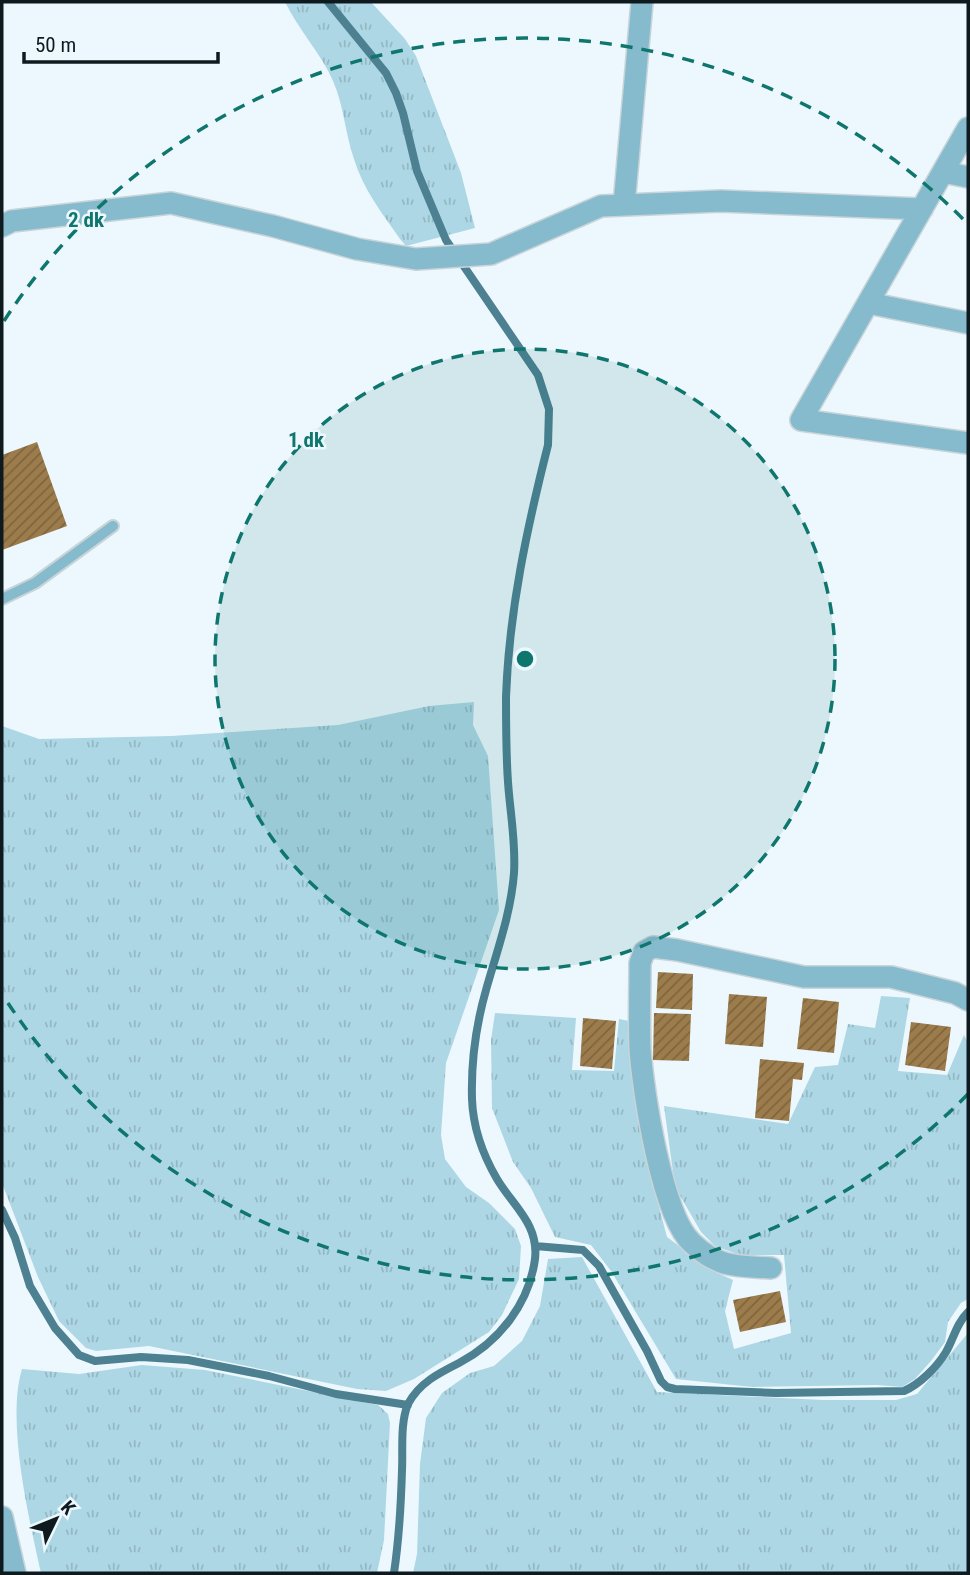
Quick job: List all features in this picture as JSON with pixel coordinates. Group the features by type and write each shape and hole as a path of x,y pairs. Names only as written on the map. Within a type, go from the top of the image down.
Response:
{"street":[{"path":"624,205 642,2"},
{"path":"968,128 801,420 968,443"},
{"path":"943,172 968,177"},
{"path":"2,226 12,222 171,203 273,226 357,249 416,259 491,254 601,206 721,201 922,209"},
{"path":"868,303 968,323"},
{"path":"771,1268 728,1266 691,1242 677,1225 657,1159 640,1050 640,963 644,952 653,947 677,950 804,977 891,977 954,993 968,1000"},
{"path":"2,1517 15,1573"}],"lane":[{"path":"2,599 35,583 113,526"}],"green space":[{"path":"285,2 371,2 405,39 416,56 461,173 475,228 406,246 400,239 362,180 333,81"},
{"path":"474,702 473,725 488,756 499,910 446,1063 441,1135 445,1159 466,1187 489,1203 515,1229 521,1246 519,1279 502,1315 489,1332 414,1379 386,1391 357,1389 149,1346 96,1351 86,1348 59,1321 38,1277 2,1183 2,726 39,739 171,736 338,725 429,706"},
{"path":"881,996 910,998 898,1071 947,1075 964,1035 968,1042 968,1299 961,1303 948,1322 945,1342 915,1379 902,1387 752,1387 676,1379 611,1271 591,1245 555,1237 531,1188 513,1162 492,1108 491,1040 495,1013 576,1018 572,1070 614,1071 619,1019 629,1021 644,1151 667,1237 711,1270 733,1280 725,1311 734,1349 791,1333 784,1255 740,1255 715,1246 701,1232 675,1187 664,1106 788,1124 815,1067 838,1065 848,1024 875,1028"},
{"path":"582,1257 657,1392 823,1400 896,1400 917,1394 968,1333 968,1573 413,1573 417,1554 420,1464 426,1418 442,1393 470,1373 494,1366 522,1341 540,1306 548,1259"},
{"path":"142,1365 205,1370 378,1405 388,1414 390,1423 384,1540 377,1573 41,1573 25,1499 18,1443 18,1391 22,1369 79,1374"}],"building":[{"path":"37,442 67,526 2,550 2,455"},
{"path":"658,972 693,974 692,1010 656,1008"},
{"path":"729,994 767,997 763,1047 725,1044"},
{"path":"803,998 839,1002 834,1053 797,1049"},
{"path":"654,1013 691,1014 689,1061 653,1060"},
{"path":"583,1018 616,1021 612,1069 580,1066"},
{"path":"911,1022 951,1027 945,1071 905,1065"},
{"path":"760,1059 804,1063 802,1080 793,1079 789,1121 755,1118"},
{"path":"780,1291 786,1322 740,1332 733,1300"}],"waterway":[{"path":"328,2 386,73 403,113 417,171 446,240 538,375 549,409 548,445 520,570 508,665 506,739 514,873 507,917 479,1017 472,1085 474,1120 483,1151 497,1179 529,1225 535,1259 532,1276 519,1306 499,1333 474,1354 430,1379 408,1404 403,1428 394,1573"},
{"path":"2,1210 15,1238 30,1286 55,1328 79,1355 95,1361 141,1357 188,1360 269,1376 336,1394 408,1405"},
{"path":"535,1246 583,1250 599,1266 661,1381 667,1387 675,1389 776,1393 904,1391 922,1380 938,1363 968,1312"}]}
